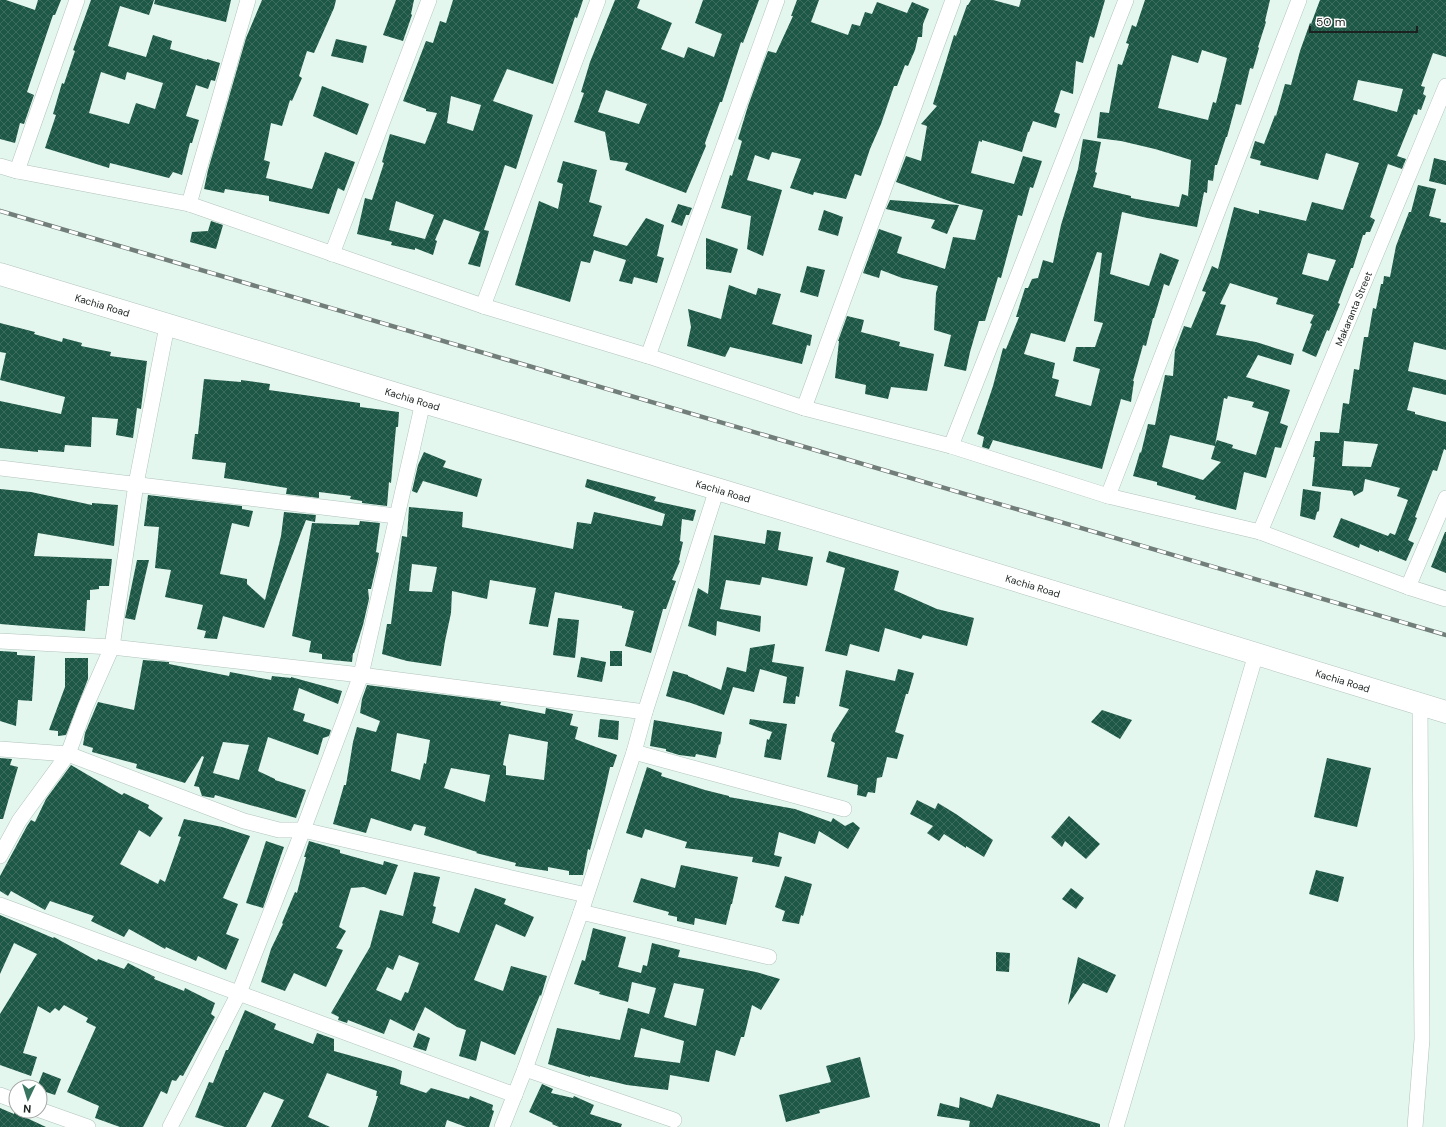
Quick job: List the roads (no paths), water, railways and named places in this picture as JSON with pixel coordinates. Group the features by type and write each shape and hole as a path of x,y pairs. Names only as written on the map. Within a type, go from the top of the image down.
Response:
{"main road":[{"name":"Kachia Road","path":"0,274 167,326 717,489 1446,712"}],"street":[{"path":"17,171 77,0"},
{"path":"189,204 248,0"},
{"path":"332,254 428,0"},
{"path":"483,306 598,0"},
{"path":"648,356 776,0"},
{"path":"804,408 953,0"},
{"path":"951,446 1126,0"},
{"path":"1108,496 1299,0"},
{"name":"Makaranta Street","path":"1260,532 1446,86"},
{"path":"0,166 17,171 189,204 483,306 648,356 804,408 951,446 1108,496 1260,532 1408,587 1446,599"},
{"path":"0,856 19,821 68,754 85,708 112,647 136,484 167,326"},
{"path":"170,1127 239,993 303,830 361,675 423,402"},
{"path":"0,468 396,516"},
{"path":"502,1127 525,1069 581,912 634,752 645,712 717,489"},
{"path":"1408,587 1446,498"},
{"path":"0,641 112,647 361,675 645,712"},
{"path":"1116,1127 1256,654"},
{"path":"1415,1127 1422,1039 1420,704"},
{"path":"0,749 68,754 244,821 279,830 303,830 586,895"},
{"path":"634,752 844,809"},
{"path":"0,905 515,1095"},
{"path":"581,912 769,957"},
{"path":"525,1069 674,1120"},
{"path":"48,1113 88,1127"}],"railway":[{"path":"0,211 1446,635"}]}
